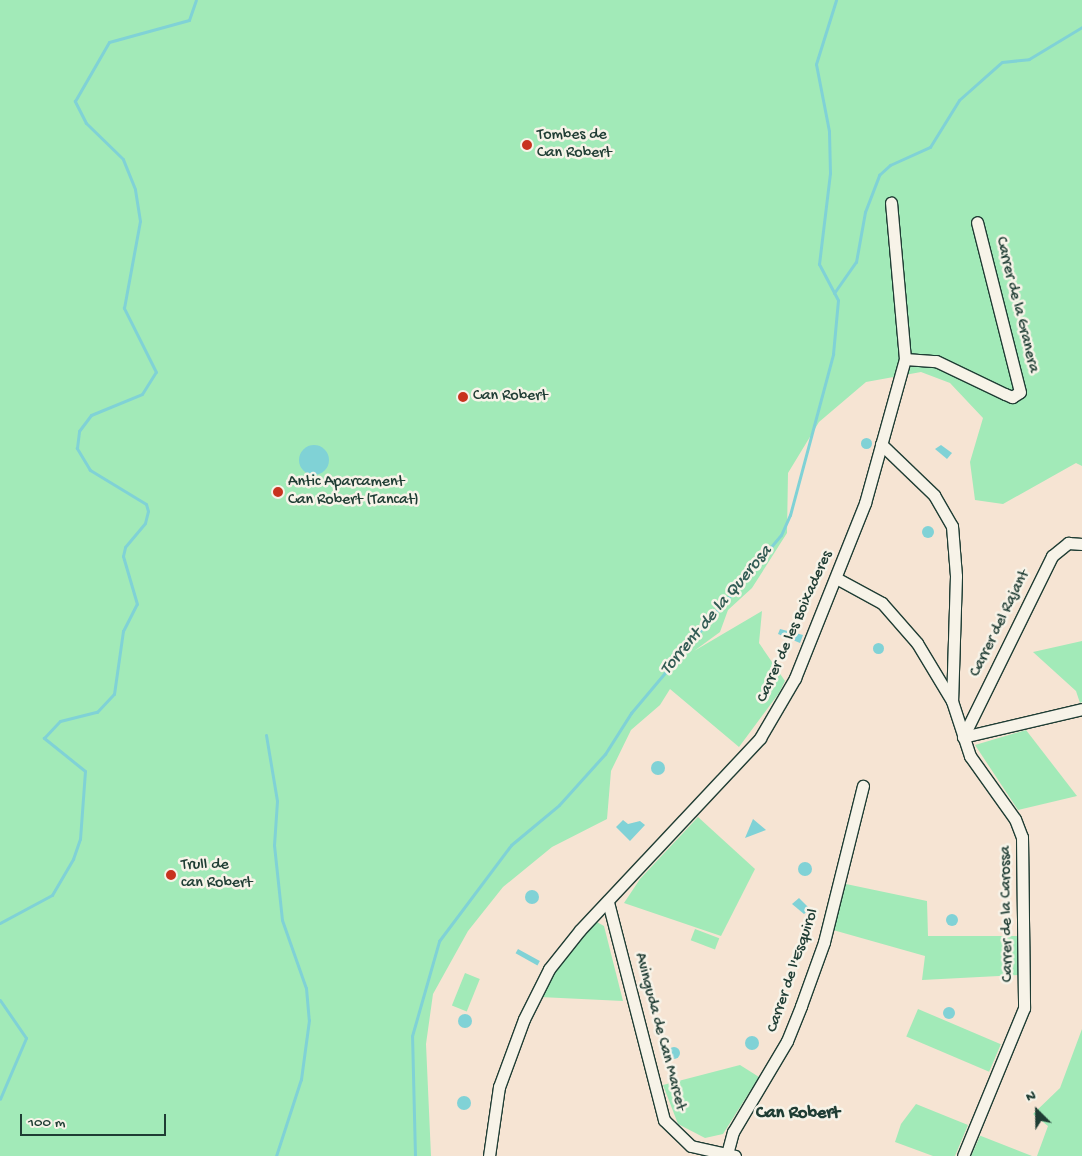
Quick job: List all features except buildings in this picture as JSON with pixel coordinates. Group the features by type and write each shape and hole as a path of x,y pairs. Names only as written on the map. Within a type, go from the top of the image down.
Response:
{"street":[{"name":"Carrer de les Boixaderes","path":"489,1156 499,1087 536,994 560,953 760,738 795,678 836,578 882,444 905,359 891,203"},
{"name":"Carrer de la Granera","path":"905,359 936,361 1012,397 1020,392 977,222"},
{"path":"882,444 934,495 952,526 956,576 952,701"},
{"name":"Carrer del Rajant","path":"964,737 1052,556 1068,543 1082,544"},
{"name":"Carrer de la Carossa","path":"836,578 866,592 898,620 952,701 970,756 1015,819 1022,837 1026,969 1024,1008 963,1156"},
{"path":"964,737 1082,709"},
{"name":"Carrer de l'Esquirol","path":"731,1155 733,1132 787,1041 824,942 863,786"},
{"name":"Avinguda de Can Marcet","path":"608,902 664,1120 691,1146 731,1155"}],"green space":[{"path":"0,0 1082,0 1082,466 1076,463 1003,504 975,500 970,462 983,418 950,383 921,372 866,382 819,422 788,473 787,533 752,588 728,610 720,632 694,651 762,611 759,643 785,681 779,693 739,747 670,689 660,705 631,730 611,771 607,819 552,847 503,887 468,931 433,994 426,1044 431,1156 0,1156"},
{"path":"1082,641 1082,702 1080,703 1076,691 1033,652"},
{"path":"1026,730 1077,796 1018,810 975,745"},
{"path":"698,817 755,869 721,936 624,903 640,879"},
{"path":"846,884 927,901 928,936 1018,936 1019,975 922,980 925,956 833,930"},
{"path":"595,921 604,926 623,1001 540,997 568,951"},
{"path":"695,929 719,938 715,950 691,940"},
{"path":"465,973 480,979 467,1011 452,1005"},
{"path":"918,1009 1001,1044 989,1072 906,1037"},
{"path":"1082,1029 1082,1156 1037,1156 1048,1126 1033,1114 1060,1088"},
{"path":"740,1065 759,1077 723,1134 705,1138 678,1124 663,1085"},
{"path":"916,1104 968,1125 955,1156 933,1156 895,1142 901,1124"},
{"path":"981,1136 1032,1156 971,1156"}],"water":[{"path":"866,437 872,443 866,449 860,443"},
{"path":"314,445 325,449 329,460 325,471 314,475 303,471 299,460 303,449"},
{"path":"941,445 952,453 947,459 935,449"},
{"path":"926,526 930,526 934,532 930,538 926,538 922,534 922,530"},
{"path":"780,629 803,635 800,643 778,634"},
{"path":"878,642 884,648 878,654 872,648"},
{"path":"655,761 661,761 665,768 661,775 655,775 651,771 651,765"},
{"path":"753,819 766,830 745,838"},
{"path":"623,820 628,824 640,821 645,825 630,841 616,827"},
{"path":"802,862 808,862 812,869 808,876 802,876 798,872 798,866"},
{"path":"532,890 537,892 539,897 537,902 532,904 527,902 525,897 527,892"},
{"path":"799,898 810,909 804,914 792,904"},
{"path":"950,914 954,914 958,920 954,926 950,926 946,922 946,918"},
{"path":"518,949 540,961 537,965 516,953"},
{"path":"947,1007 951,1007 955,1013 951,1019 947,1019 943,1015 943,1011"},
{"path":"465,1014 470,1016 472,1021 470,1026 465,1028 460,1026 458,1021 460,1016"},
{"path":"752,1036 757,1038 759,1043 757,1048 752,1050 747,1048 745,1043 747,1038"},
{"path":"672,1047 676,1047 680,1053 676,1059 672,1059 668,1055 668,1051"},
{"path":"464,1096 469,1098 471,1103 469,1108 464,1110 459,1108 457,1103 459,1098"}],"waterway":[{"path":"0,923 52,895 73,859 80,839 85,771 44,738 60,721 97,712 114,694 123,631 137,604 123,556 125,547 145,523 148,511 146,504 90,470 77,448 79,431 91,415 142,394 156,372 124,308 140,221 135,189 123,159 86,123 75,101 109,42 189,20 196,0"},
{"name":"Torrent de la Querosa","path":"415,1156 412,1036 439,941 511,845 559,805 605,754 631,713 781,535 790,515 833,354 838,300 819,264 830,173 829,131 816,64 836,0"},
{"path":"834,293 856,262 865,212 879,175 890,165 930,147 959,100 1002,62 1029,59 1082,27"},
{"path":"266,735 277,801 274,845 282,920 306,988 309,1020 301,1079 276,1156"},
{"path":"0,1000 26,1038 0,1099"}],"place":[{"name":"Tombes de Can Robert","path":"527,145"},
{"name":"Can Robert","path":"463,397"},
{"name":"Antic Aparcament Can Robert (Tancat)","path":"278,492"},
{"name":"Trull de can Robert","path":"171,875"}],"district":[{"name":"Can Robert","path":"798,1114"}]}
